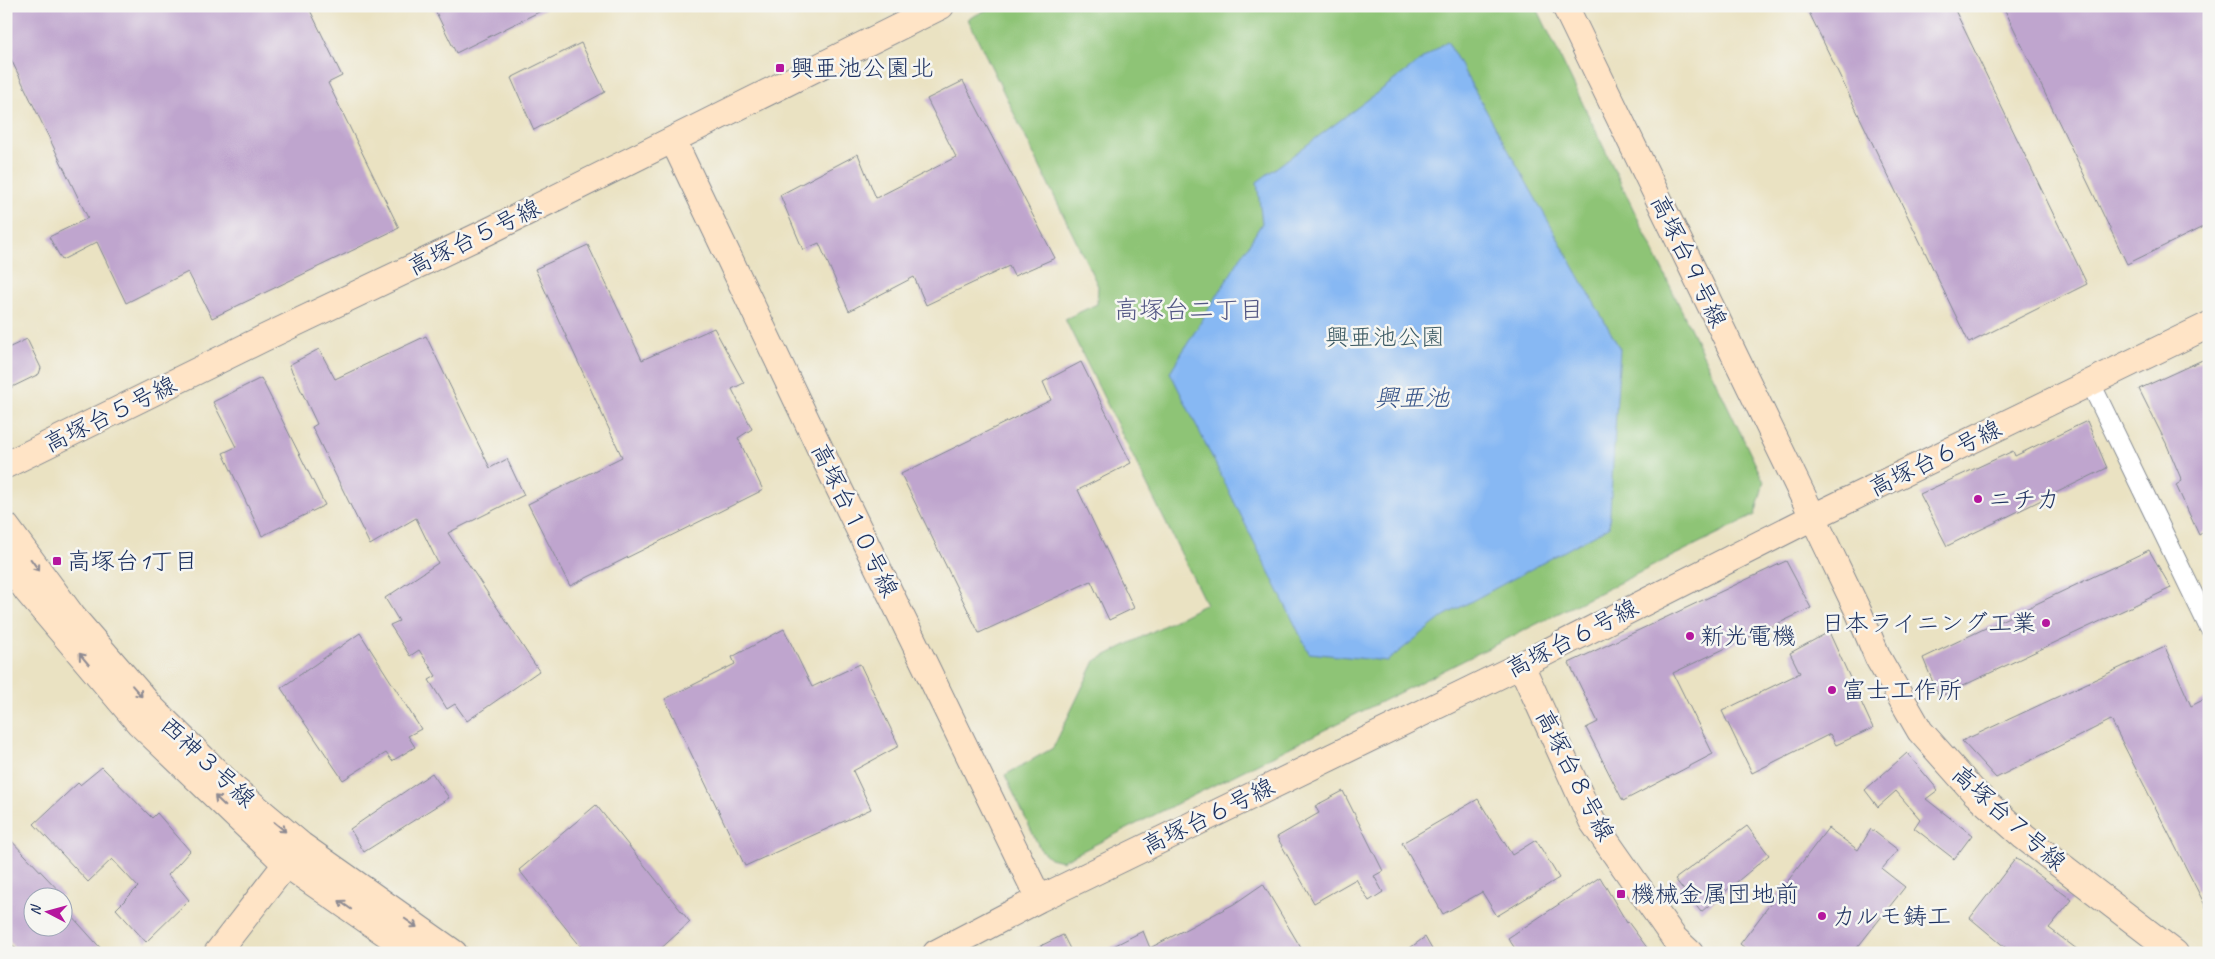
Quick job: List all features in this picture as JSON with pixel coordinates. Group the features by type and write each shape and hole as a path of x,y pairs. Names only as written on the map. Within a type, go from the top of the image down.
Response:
{"street":[{"name":"高塚台５号線","path":"6,465 673,140 941,6"},
{"name":"高塚台９号線","path":"1565,6 1813,517"},
{"name":"高塚台１０号線","path":"673,140 828,467 1039,899"},
{"name":"高塚台６号線","path":"936,953 1039,899 1521,665 1813,517 2091,384 2209,325"},
{"path":"2091,384 2209,627"},
{"name":"高塚台７号線","path":"1813,517 1859,613 1878,658 1920,731 1975,794 2024,837 2175,953"},
{"name":"西神３号線","path":"6,526 73,617 152,708 233,788 294,854 454,953"},
{"name":"西神３号線","path":"6,561 27,591 139,723 414,953"},
{"name":"高塚台８号線","path":"1521,665 1592,821 1674,938 1690,953"},
{"path":"217,953 294,854"}],"green space":[{"name":"興亜池公園","path":"994,6 1536,6 1764,482 1755,515 1062,861 1050,858 1040,849 1005,775 1053,748 1095,661 1206,604 1065,319 1097,304 1098,286 968,19"}],"water":[{"name":"興亜池","path":"1447,41 1620,349 1609,527 1444,616 1387,661 1309,653 1170,372 1262,223 1257,182"}],"building":[{"path":"6,6 308,6 342,76 328,83 399,228 212,318 188,272 126,303 97,242 62,260 49,237 88,218 6,49"},
{"path":"433,6 551,6 456,53"},
{"path":"1806,6 1953,6 2087,284 1969,343"},
{"path":"2003,6 2209,6 2209,224 2127,264"},
{"path":"581,43 605,92 534,130 511,78"},
{"path":"963,81 1055,258 1014,276 1009,266 926,305 914,277 849,311 819,243 803,250 780,195 858,154 876,198 956,157 927,99"},
{"path":"588,245 642,360 714,328 744,383 732,389 752,429 738,438 763,490 570,586 528,504 622,457 535,269"},
{"path":"426,336 490,468 507,459 524,495 448,533 539,671 467,721 455,704 447,709 429,680 436,676 419,650 410,656 390,625 399,621 385,598 438,563 416,518 370,545 312,427 317,424 289,365 319,349 335,379"},
{"path":"27,339 41,368 39,374 6,390 6,349"},
{"path":"2209,357 2209,529 2199,535 2176,485 2182,481 2166,443 2139,389"},
{"path":"1081,362 1131,463 1078,490 1134,608 1109,620 1091,581 979,633 901,474 1051,400 1043,382"},
{"path":"261,378 325,505 262,536 223,453 236,447 213,402"},
{"path":"2087,421 2107,468 1947,546 1920,494 2013,451 2015,456"},
{"name":"日本ライニング工業","path":"2149,550 2171,588 1939,697 1923,658"},
{"path":"1786,561 1811,608 1673,673 1713,754 1623,801 1586,728 1598,722 1569,663"},
{"path":"784,629 812,687 860,664 899,746 853,771 871,809 745,866 665,699 735,664 732,657"},
{"path":"1829,632 1873,728 1836,745 1830,734 1752,773 1722,711 1800,673 1790,653"},
{"path":"360,633 421,729 408,736 415,747 392,761 386,753 343,780 281,688"},
{"path":"2165,647 2191,706 2209,697 2209,913 2111,720 1996,778 1962,741"},
{"path":"1907,753 1938,790 1926,799 1972,835 1954,859 1914,828 1920,819 1896,791 1878,807 1865,790"},
{"path":"102,767 152,818 157,813 190,851 168,875 189,900 146,942 116,909 138,887 112,859 88,882 34,824 78,783 80,785"},
{"path":"432,773 449,798 364,852 350,829"},
{"path":"1343,791 1383,871 1374,876 1383,892 1369,901 1356,879 1314,903 1277,837 1319,813 1315,806"},
{"path":"1478,799 1512,855 1536,840 1559,878 1497,916 1482,892 1443,914 1402,843"},
{"path":"596,805 690,922 656,953 586,953 519,870"},
{"path":"1747,826 1769,855 1701,912 1675,879"},
{"name":"カルモ鋳工","path":"1828,828 1858,850 1871,829 1898,850 1882,869 1905,887 1853,953 1751,953 1740,944"},
{"path":"6,835 54,886 22,886 22,936 72,936 72,916 105,953 20,953 6,938"},
{"path":"2016,858 2072,900 2049,928 2082,953 2012,953 1970,918"},
{"path":"1600,877 1627,923 1651,953 1518,953 1508,938"},
{"path":"1263,884 1304,953 1100,953 1143,931 1150,948 1234,904"},
{"path":"1063,935 1072,953 1026,953"},
{"path":"1425,937 1434,953 1403,953"}],"place":[{"name":"興亜池公園北","path":"780,68"},
{"name":"ニチカ","path":"1978,499"},
{"name":"高塚台1丁目","path":"57,561"},
{"name":"日本ライニング工業","path":"2046,623"},
{"name":"新光電機","path":"1690,636"},
{"name":"富士工作所","path":"1832,690"},
{"name":"機械金属団地前","path":"1621,894"},
{"name":"カルモ鋳工","path":"1822,916"}],"district":[{"name":"高塚台二丁目","path":"1189,309"}]}
